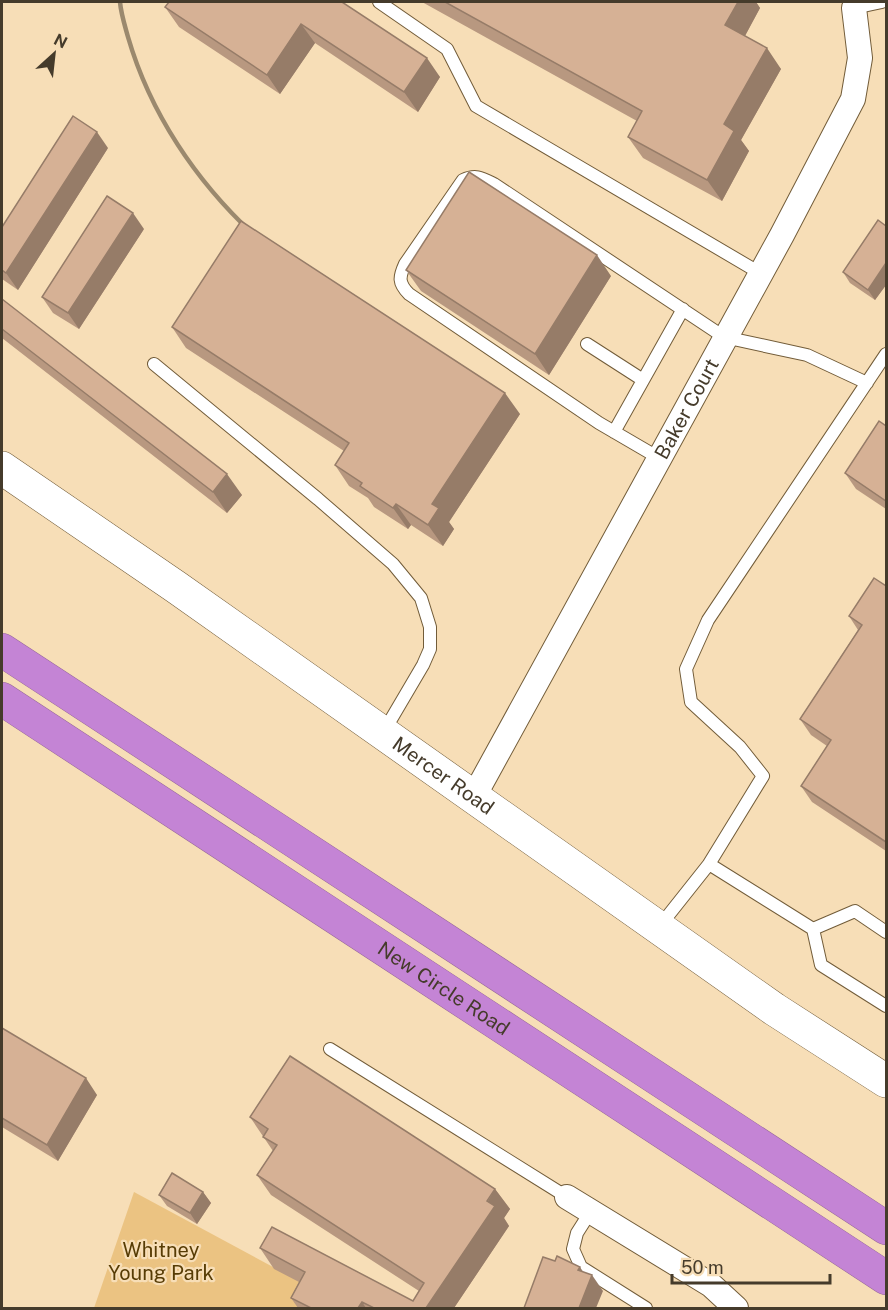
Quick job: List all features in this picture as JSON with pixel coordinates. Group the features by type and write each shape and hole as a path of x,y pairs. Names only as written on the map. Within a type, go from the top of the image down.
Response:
{"highway":[{"path":"2,650 886,1228"},
{"name":"New Circle Road","path":"2,699 886,1278"}],"street":[{"name":"Baker Court","path":"473,798 760,273 852,99 860,58 851,5"},
{"name":"Mercer Road","path":"2,468 176,587 774,1009 886,1082"},
{"path":"567,1197 711,1285 736,1308"}],"lane":[{"path":"379,2 447,49 476,106 760,273"},
{"path":"851,5 882,2"},
{"path":"659,458 614,432 409,294 401,286 399,276 405,264 463,180 472,176 481,177 724,337 807,355 867,383"},
{"path":"614,432 683,309"},
{"path":"586,344 643,380"},
{"path":"659,928 710,864 764,776 740,747 691,702 686,669 708,620 886,354"},
{"path":"154,364 393,564 421,598 430,627 430,649 383,734"},
{"path":"710,864 813,929 821,965 886,1006"},
{"path":"813,929 855,911 886,932"},
{"path":"330,1049 567,1197"},
{"path":"591,1211 577,1233 573,1249 581,1267 646,1308"}],"green space":[{"name":"Whitney Young Park","path":"134,1192 349,1308 94,1308"}],"building":[{"path":"169,2 342,2 427,58 404,92 301,24 267,75 165,7"},
{"path":"445,2 738,2 725,25 767,48 724,124 734,131 707,180 628,137 642,111"},
{"path":"73,116 97,132 6,273 2,270 2,227"},
{"path":"469,172 597,255 535,354 406,270"},
{"path":"107,196 133,213 68,313 42,297"},
{"path":"878,220 886,226 886,263 868,290 843,272"},
{"path":"241,221 505,393 432,504 439,508 428,525 396,504 393,508 360,486 362,483 335,465 349,443 172,327"},
{"path":"2,299 227,474 213,492 2,329"},
{"path":"879,421 886,426 886,501 845,473"},
{"path":"874,578 886,586 886,842 801,786 831,740 800,719 862,625 849,616"},
{"path":"2,1028 86,1078 47,1145 2,1118"},
{"path":"290,1056 495,1189 487,1201 495,1206 426,1308 374,1308 362,1302 358,1308 311,1308 291,1298 305,1272 260,1248 272,1227 413,1301 424,1283 257,1175 277,1145 263,1137 268,1129 250,1117"},
{"path":"172,1173 203,1192 190,1213 159,1195"},
{"path":"557,1256 580,1267 578,1270 592,1275 579,1308 524,1308 543,1257 555,1261"}],"railway":[{"path":"120,2 124,24 137,65 162,119 194,168 213,192 253,234"}]}
